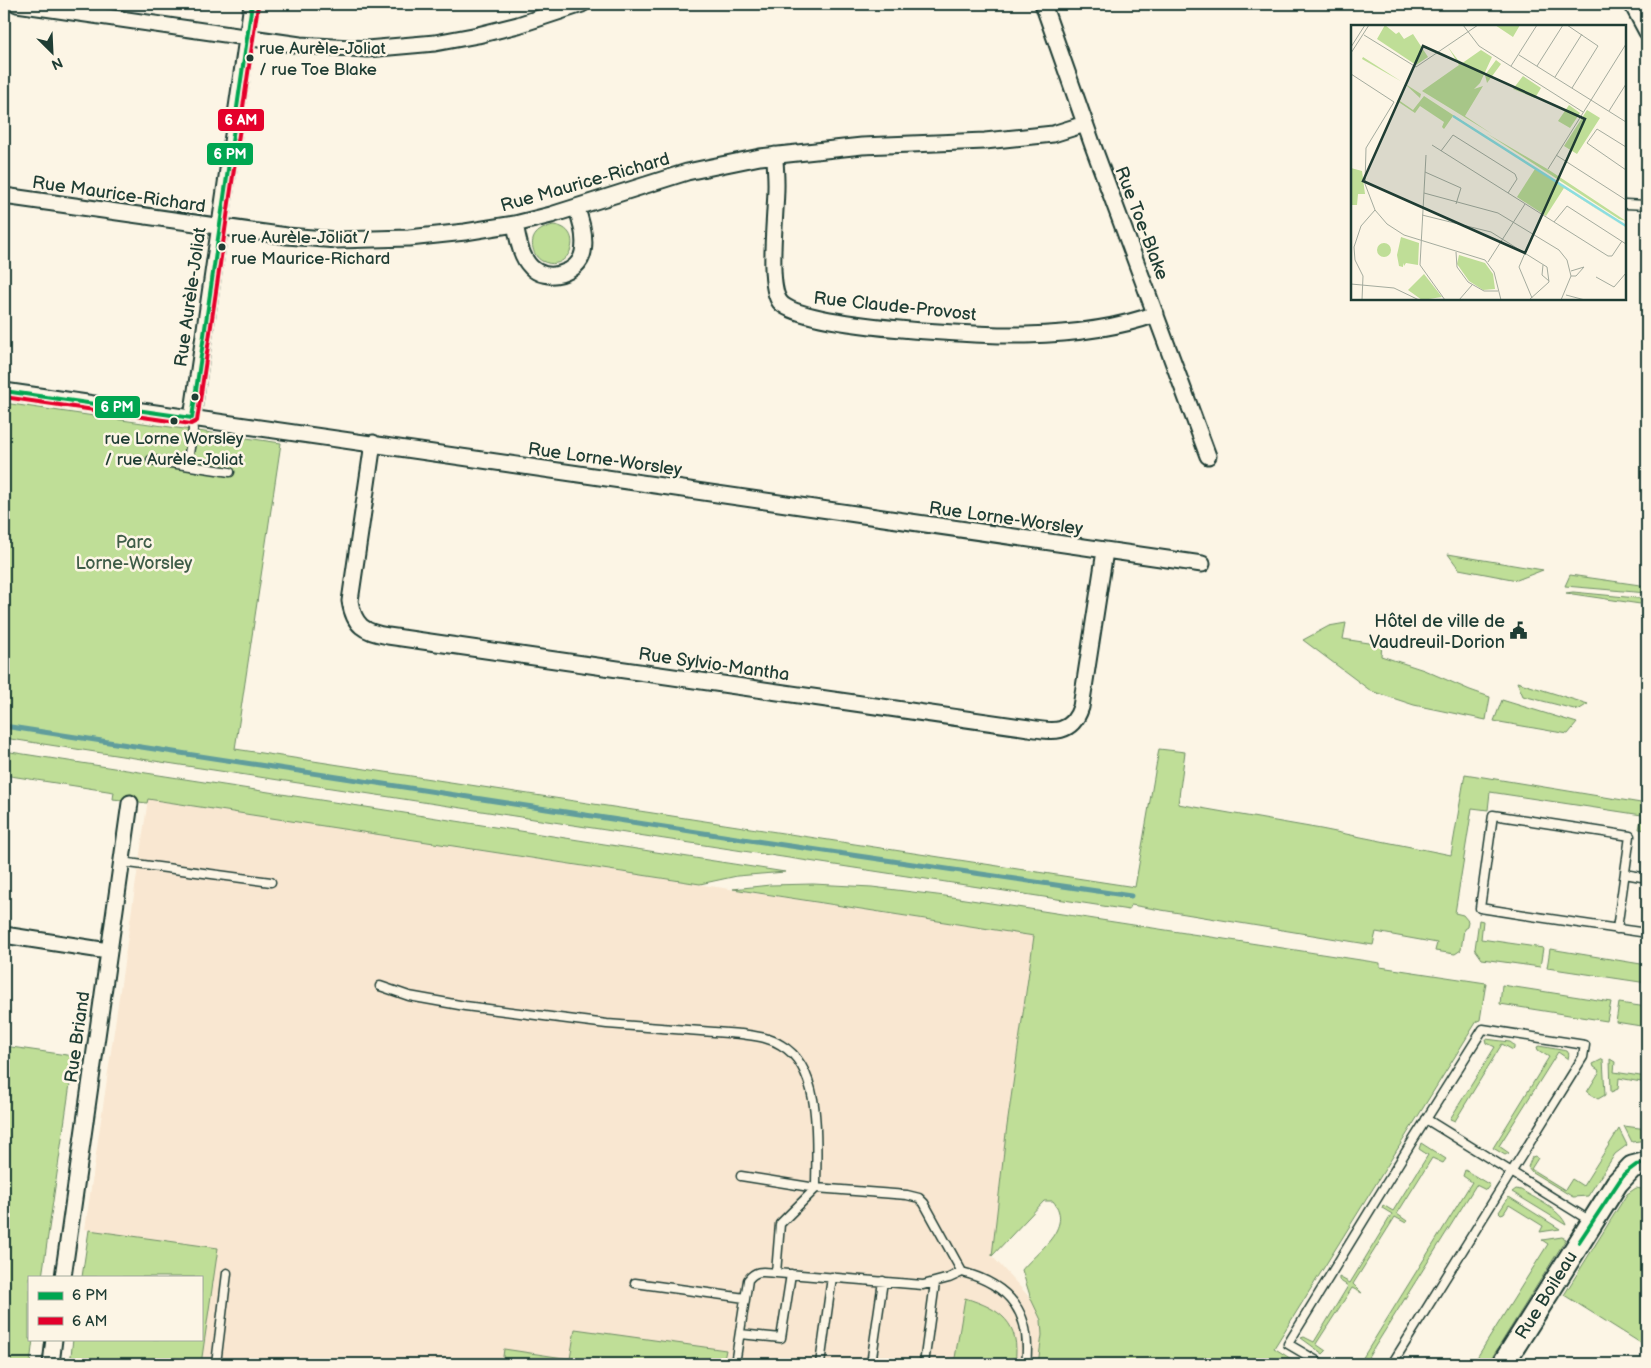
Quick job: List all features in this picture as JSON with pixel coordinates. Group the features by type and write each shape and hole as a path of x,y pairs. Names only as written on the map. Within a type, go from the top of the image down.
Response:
{"street":[{"path":"17,4 246,38 323,47 367,49 412,46 478,35 518,25 582,4"},
{"name":"Rue Aurèle-Joliat","path":"192,418 218,227 252,4"},
{"name":"Rue Toe-Blake","path":"1043,4 1085,124 1208,456"},
{"path":"1632,4 1647,32"},
{"name":"Rue Maurice-Richard","path":"4,196 287,236 362,240 435,236 515,224 687,172 775,155 862,146 986,141 1053,134 1085,124"},
{"name":"Rue Claude-Provost","path":"775,155 775,289 780,302 791,310 822,319 880,326 935,332 1017,335 1109,327 1133,322 1156,314"},
{"path":"515,224 523,256 531,267 543,274 566,273 577,264 583,253 584,241 576,206"},
{"name":"Rue Lorne-Worsley","path":"4,391 1202,564"},
{"name":"Rue Sylvio-Mantha","path":"373,443 350,601 354,616 360,626 377,634 1057,731 1070,726 1079,714 1084,699 1105,551"},
{"name":"Rue Briand","path":"63,1276 130,803"},
{"path":"4,935 108,951"},
{"name":"Rue Boileau","path":"1503,1364 1624,1174 1636,1165 1647,1163"},
{"path":"51,1364 54,1340"}],"lane":[{"path":"1626,204 1647,205"},
{"path":"188,465 193,430 192,418"},
{"path":"151,460 230,472"},
{"path":"1617,929 1630,836 1493,815 1480,908 1647,934"},
{"path":"121,862 271,882"},
{"path":"1625,874 1647,878"},
{"path":"380,986 417,998 465,1006 607,1024 741,1034 773,1040 784,1046 803,1067 814,1102 816,1188 780,1224 776,1273"},
{"path":"1322,1364 1288,1344 1483,1029 1585,1045 1581,1059 1392,1364"},
{"path":"1426,1119 1592,1222"},
{"path":"741,1176 816,1188 907,1195 919,1198 924,1203 962,1272 980,1278 998,1288 1016,1307 1026,1326 1026,1364"},
{"path":"735,1364 748,1280 752,1274 758,1271 923,1285 935,1283 962,1272"},
{"path":"216,1364 227,1273"},
{"path":"740,1334 780,1338 790,1274"},
{"path":"820,1364 832,1277"},
{"path":"635,1282 745,1298"},
{"path":"871,1364 883,1282"},
{"path":"924,1364 935,1283"}],"shaded area":[{"path":"148,799 1034,936 1006,1133 992,1256 1031,1299 1041,1320 1042,1335 1038,1364 70,1364 73,1340 202,1340 202,1276 82,1276 89,1230 85,1229"}],"green space":[{"path":"553,225 563,228 570,234 572,241 567,257 560,262 552,264 539,259 532,245 534,237 538,232"},
{"name":"Parc Lorne-Worsley","path":"4,403 281,443 235,749 1135,887 1159,749 1185,752 1178,804 1321,829 1451,855 1465,774 1647,804 1647,830 1639,829 1642,815 1490,792 1488,810 1472,808 1455,913 1463,915 1468,921 1467,927 1464,929 1461,950 1455,954 1435,951 1437,943 1376,932 1373,945 1131,905 1129,910 4,738"},
{"path":"1448,554 1543,570 1517,580 1459,569"},
{"path":"1570,575 1647,586 1647,593 1565,586"},
{"path":"1573,592 1647,599 1647,605 1566,593"},
{"path":"1346,623 1343,639 1382,645 1381,656 1424,670 1490,697 1486,720 1414,705 1371,691 1303,640 1329,626"},
{"path":"1517,682 1588,704 1578,710 1523,696"},
{"path":"1502,700 1577,723 1568,734 1494,721"},
{"path":"4,751 785,872 737,876 700,884 148,799 147,803 113,799 114,792 4,775"},
{"path":"813,884 872,887 945,896 1380,963 1380,967 1486,983 1480,1020 1477,1021 1274,1348 1299,1364 1038,1364 1042,1335 1041,1320 1031,1299 1022,1270 1057,1230 1059,1211 1053,1201 1044,1201 992,1256 1006,1133 1034,936 733,889 770,885"},
{"path":"1479,920 1483,921 1481,939 1543,948 1540,967 1482,959 1475,949"},
{"path":"1550,949 1647,965 1647,983 1547,968"},
{"path":"1502,985 1611,1002 1607,1021 1500,1004"},
{"path":"1619,1003 1647,1007 1647,1027 1616,1022"},
{"path":"1486,1039 1510,1042 1514,1045 1514,1049 1502,1044 1455,1121 1450,1119 1495,1047 1487,1043"},
{"path":"4,1046 74,1056 42,1276 28,1276 28,1340 33,1340 30,1364 4,1364"},
{"path":"1537,1047 1567,1051 1569,1054 1568,1059 1558,1052 1499,1146 1509,1153 1505,1155 1493,1148 1549,1057 1538,1050"},
{"path":"1603,1059 1605,1095 1598,1099 1587,1092 1600,1071 1593,1064"},
{"path":"1610,1059 1615,1062 1614,1072 1647,1077 1647,1083 1619,1078 1618,1089 1611,1092"},
{"path":"1624,1126 1647,1129 1647,1140 1632,1142"},
{"path":"1619,1129 1627,1145 1615,1154 1588,1196 1573,1197 1532,1172 1528,1167 1532,1157 1535,1156 1538,1158 1531,1169 1565,1190 1572,1179 1583,1186"},
{"path":"1421,1143 1446,1159 1443,1163 1432,1158 1397,1214 1407,1221 1406,1223 1395,1217 1353,1284 1362,1293 1352,1288 1316,1344 1326,1351 1323,1354 1301,1338 1304,1337 1314,1342 1348,1286 1339,1280 1339,1277 1350,1283 1392,1214 1382,1208 1383,1205 1393,1211 1428,1155 1419,1149"},
{"path":"1465,1170 1490,1185 1486,1190 1476,1185 1364,1364 1359,1364 1472,1182 1463,1176"},
{"path":"1636,1188 1647,1190 1647,1347 1564,1295 1627,1194"},
{"path":"1516,1189 1553,1209 1559,1214 1566,1225 1512,1192"},
{"path":"1509,1197 1560,1229 1540,1232 1543,1226 1509,1205 1504,1213 1501,1214 1499,1212"},
{"path":"89,1230 218,1248 201,1364 70,1364 73,1340 202,1340 202,1276 82,1276"},
{"path":"1562,1237 1566,1239 1488,1364 1473,1364 1548,1244 1542,1240"},
{"path":"965,1298 988,1307 1005,1319 1015,1338 1015,1364 954,1364"},
{"path":"575,1329 726,1350 723,1364 502,1364 504,1349 570,1359"}],"waterway":[{"path":"4,726 756,841 1131,896"}],"transit line":[{"path":"4,391 192,418 252,4"},
{"path":"4,397 191,424 197,421 258,5"},
{"path":"1579,1242 1624,1174 1636,1165 1647,1163"}],"place":[{"name":"rue Aurèle-Joliat / rue Toe Blake","path":"250,58"},
{"name":"rue Aurèle-Joliat / rue Maurice-Richard","path":"222,247"},
{"name":"rue Lorne Worsley / rue Aurèle-Joliat","path":"174,421"},
{"name":"Hôtel de ville de Vaudreuil-Dorion","path":"1519,631"}]}
